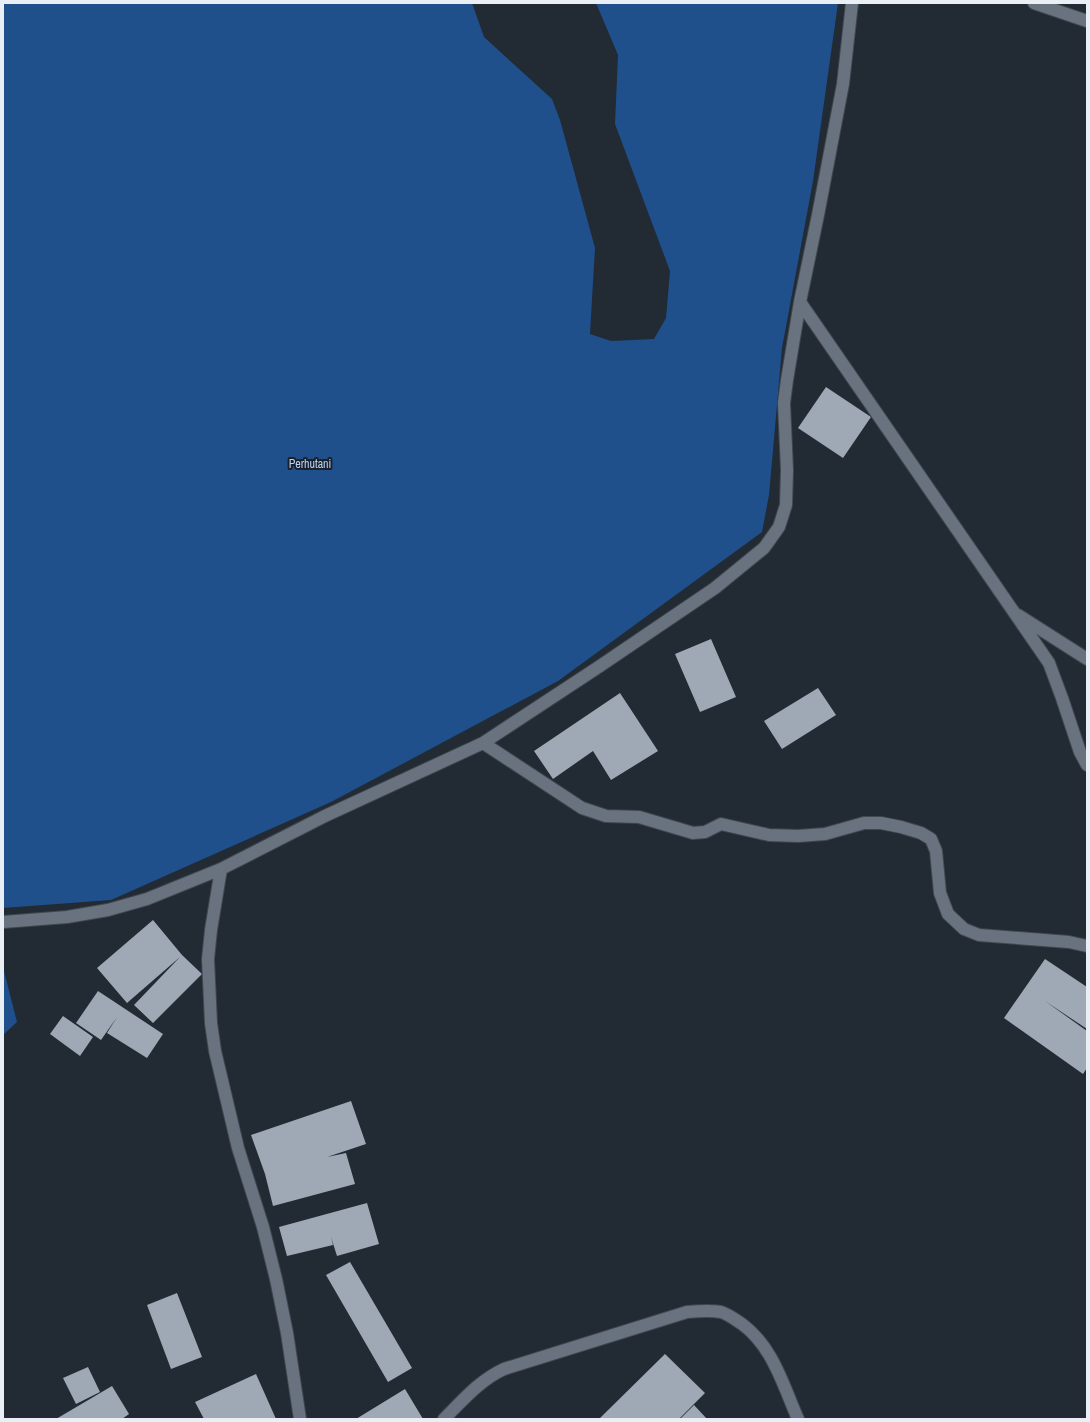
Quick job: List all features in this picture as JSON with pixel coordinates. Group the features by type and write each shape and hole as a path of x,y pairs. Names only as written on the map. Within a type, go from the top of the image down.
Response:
{"street":[{"path":"3,922 67,916 108,910 147,899 221,869 325,816 483,743 715,588 764,548 779,527 786,505 787,470 784,404 787,380 800,302 843,84 852,3"},
{"path":"1034,3 1087,21"},
{"path":"800,302 1049,663 1080,752 1087,764"},
{"path":"1014,612 1087,659"},
{"path":"483,743 582,808 606,816 639,817 693,833 705,832 721,824 769,835 798,836 825,834 847,827 870,823 901,826 921,833 931,839 936,851 940,893 948,914 964,929 979,935 1069,942 1087,946"},
{"path":"221,869 208,959 211,1023 215,1051 238,1148 263,1227 276,1279 287,1333 300,1419"},
{"path":"444,1419 481,1382 504,1369 687,1312 705,1310 722,1313 737,1320 753,1332 766,1348 773,1360 798,1419"}],"green space":[{"name":"Perhutani","path":"3,3 472,3 484,37 552,99 560,120 595,248 590,334 611,341 654,339 666,318 670,271 615,124 618,55 596,3 838,3 813,181 782,348 769,495 762,532 558,681 331,802 111,900 3,908"},
{"path":"3,967 17,1022 3,1035"}],"building":[{"path":"826,387 871,417 843,458 798,428"},
{"path":"711,639 736,697 700,712 675,654"},
{"path":"818,688 836,715 782,749 764,721"},
{"path":"620,693 658,751 611,780 593,751 553,779 534,751"},
{"path":"153,920 182,955 202,974 153,1023 134,1005 180,957 127,1003 97,968"},
{"path":"1045,959 1087,987 1087,1029 1045,1001 1087,1031 1087,1068 1083,1074 1004,1018"},
{"path":"98,991 163,1034 147,1058 107,1033 117,1017 101,1040 76,1023"},
{"path":"63,1016 93,1037 80,1056 50,1034"},
{"path":"351,1101 366,1144 327,1157 346,1153 355,1184 273,1206 265,1174 251,1135"},
{"path":"367,1203 379,1244 337,1256 331,1237 333,1245 287,1256 279,1227"},
{"path":"350,1262 412,1368 388,1382 326,1275"},
{"path":"177,1293 202,1357 171,1369 147,1305"},
{"path":"665,1354 705,1393 679,1419 599,1419"},
{"path":"88,1367 100,1392 76,1404 63,1378"},
{"path":"256,1374 276,1419 204,1419 195,1402"},
{"path":"112,1386 129,1414 122,1419 56,1419"},
{"path":"405,1389 423,1419 356,1419"},
{"path":"694,1405 707,1419 680,1419"}]}
